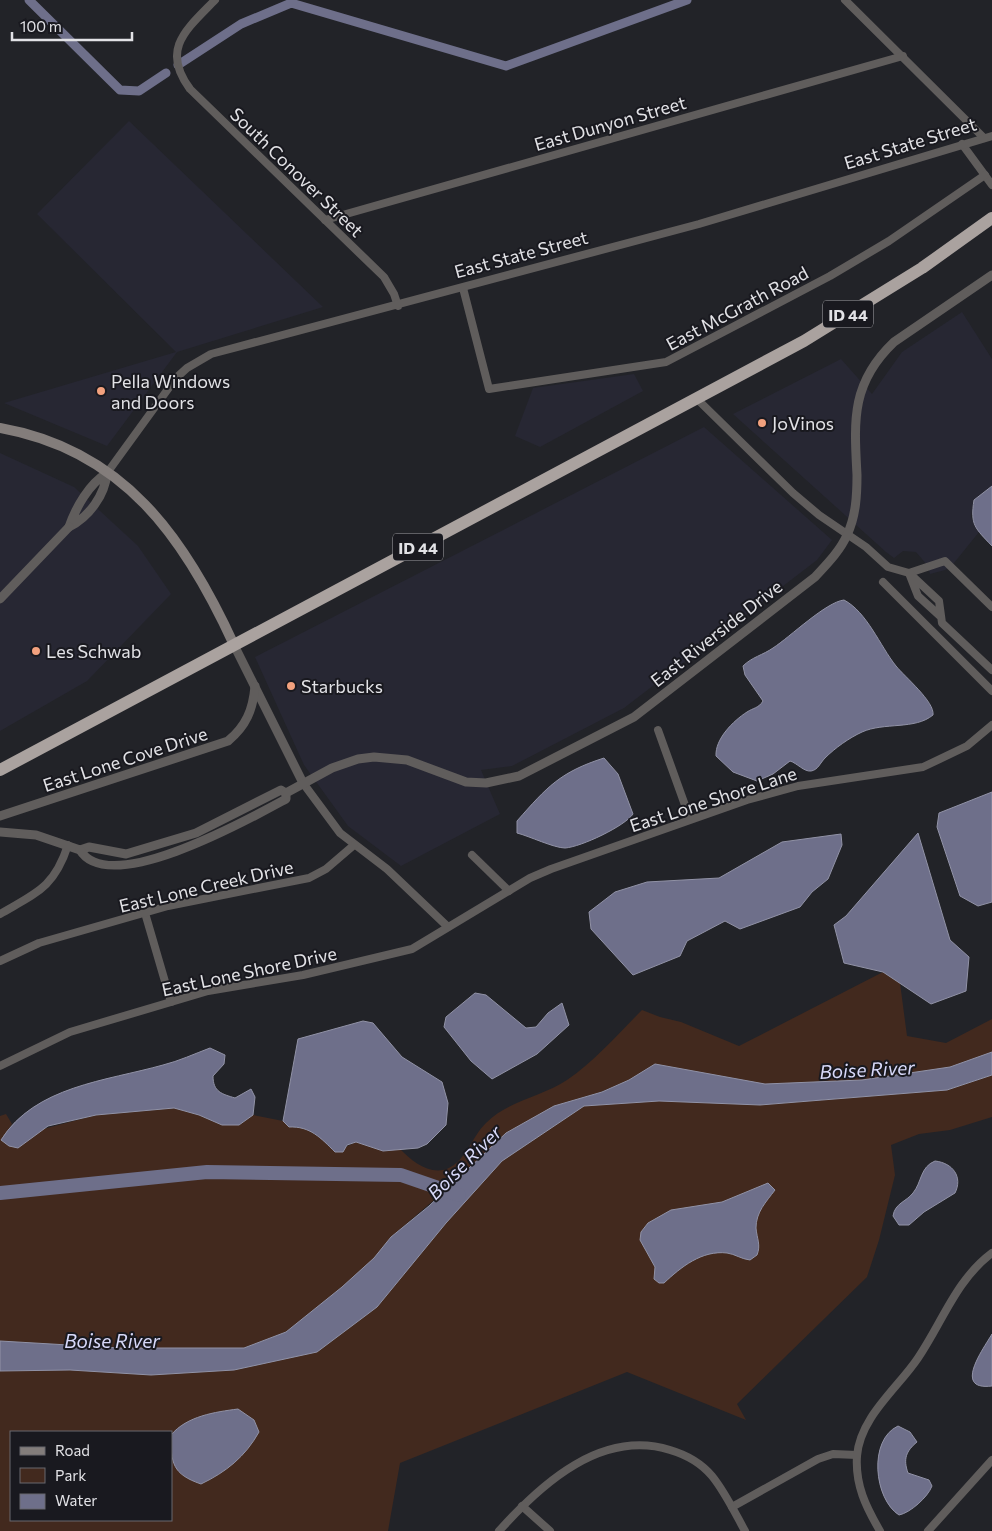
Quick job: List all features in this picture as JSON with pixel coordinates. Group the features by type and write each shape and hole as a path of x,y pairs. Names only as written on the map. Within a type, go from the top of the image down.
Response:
{"highway":[{"name":"ID 44","path":"0,770 825,328 922,268 992,218"}],"main road":[{"path":"0,428 40,437 53,442 91,462 141,500 173,535 198,574 234,645"}],"street":[{"name":"South Conover Street","path":"215,0 189,27 178,44 176,60 180,76 190,89 384,277 394,294 398,306"},
{"path":"845,0 988,137"},
{"name":"East Dunyon Street","path":"325,220 903,56"},
{"name":"East State Street","path":"107,473 176,378 198,361 211,354 243,344 398,306 699,224 988,137"},
{"path":"962,144 992,185"},
{"name":"East McGrath Road","path":"463,288 488,390 666,362 696,348 830,276 889,241 984,175"},
{"name":"East Riverside Drive","path":"0,832 36,835 68,845 80,850 84,857 98,863 112,865 136,863 214,837 286,799 286,793 303,783 332,768 358,759 374,757 407,760 466,782 503,781 533,771 634,716 815,577 835,555 848,534 857,494 855,422 857,403 869,373 883,353 894,342 992,275"},
{"path":"696,398 793,493 819,515 848,534 888,567 909,573 939,601 942,623 992,670"},
{"path":"0,599 69,527 74,513 97,479 107,473"},
{"path":"909,573 945,561 992,607"},
{"path":"883,582 992,691"},
{"path":"234,645 303,783 340,833 386,869 448,927"},
{"name":"East Lone Cove Drive","path":"0,816 228,742 241,730 249,714 255,686"},
{"name":"East Lone Shore Lane","path":"448,927 551,869 690,819 798,786 922,767 967,746 992,724"},
{"path":"658,730 690,819"},
{"path":"0,914 46,886 62,864 68,845"},
{"name":"East Lone Creek Drive","path":"0,961 38,943 168,906 309,878 326,869 354,845"},
{"path":"472,855 510,891"},
{"path":"145,913 171,1002"},
{"name":"East Lone Shore Drive","path":"0,1066 70,1032 208,991 303,975 412,949 448,927"},
{"path":"880,1531 865,1505 857,1483 857,1455 865,1430 871,1418 919,1357 953,1296 968,1276 992,1252"},
{"path":"499,1531 522,1506 586,1458 604,1450 639,1444 658,1446 690,1458 711,1475 745,1531"},
{"path":"732,1507 818,1459 832,1454 857,1455"},
{"path":"928,1531 992,1460"},
{"path":"522,1506 550,1531"}],"shaded area":[{"path":"129,121 323,307 177,352 107,446 4,403 176,352 37,214"},
{"path":"962,312 992,359 992,486 974,500 971,517 979,532 954,563 945,570 930,574 928,566 916,552 903,551 894,558 886,552 733,414 841,359 872,394 902,352"},
{"path":"634,374 643,391 540,447 515,436 533,388"},
{"path":"704,427 832,540 817,560 624,708 512,766 481,770 500,814 401,866 348,826 304,765 255,657"},
{"path":"0,453 74,487 138,546 171,594 87,681 0,731"}],"green space":[{"path":"883,972 900,983 907,1036 946,1043 992,1019 992,1052 950,1067 862,1080 765,1084 655,1064 629,1080 601,1092 554,1106 463,1175 391,1237 374,1258 342,1287 286,1332 244,1348 120,1348 0,1341 0,1116 6,1114 12,1124 2,1140 96,1115 174,1108 199,1115 222,1125 239,1125 253,1115 283,1121 289,1127 309,1131 335,1152 356,1142 383,1151 400,1149 425,1168 443,1170 457,1163 486,1123 504,1109 557,1086 577,1073 597,1056 642,1010 681,1022 739,1046"},
{"path":"992,1075 992,1117 950,1130 919,1134 891,1145 895,1175 879,1240 867,1277 737,1404 746,1420 627,1372 400,1463 388,1531 0,1531 0,1371 70,1370 151,1375 234,1370 317,1352 377,1307 446,1223 502,1161 584,1106 659,1101 760,1105 947,1090"}],"water":[{"path":"992,486 992,546 975,526 973,515 974,500"},
{"path":"844,600 860,613 896,666 925,697 933,715 917,723 880,727 862,732 838,747 813,770 808,771 790,761 773,774 757,781 733,772 716,756 718,743 736,720 758,707 763,701 745,675 743,666 750,660 773,648 828,607"},
{"path":"604,758 618,774 633,814 628,819 602,835 581,844 565,848 517,833 517,821 555,782 576,769"},
{"path":"992,792 992,902 978,906 960,896 937,827 939,813"},
{"path":"918,833 950,940 969,957 966,991 931,1004 883,972 844,963 834,925 846,916"},
{"path":"841,834 842,845 828,879 812,892 800,907 740,929 725,921 687,941 680,956 633,975 591,929 589,912 615,892 647,882 719,878 782,842"},
{"path":"475,993 486,995 526,1028 536,1027 548,1013 562,1003 569,1025 537,1054 492,1079 471,1061 444,1027 446,1017"},
{"path":"363,1021 373,1023 402,1057 442,1082 448,1103 446,1125 427,1144 418,1148 383,1151 356,1142 347,1145 343,1152 335,1152 315,1134 296,1127 289,1127 283,1121 298,1039"},
{"path":"210,1048 225,1055 224,1064 213,1076 213,1081 219,1092 235,1098 251,1089 255,1097 253,1115 239,1125 222,1125 199,1115 174,1108 96,1115 48,1126 18,1148 9,1146 1,1140 15,1122 33,1108 52,1097 73,1088 169,1063"},
{"path":"992,1052 992,1075 947,1090 760,1105 659,1101 584,1106 502,1161 446,1223 377,1307 317,1352 234,1370 151,1375 70,1370 0,1371 0,1341 120,1348 244,1348 286,1332 342,1287 374,1258 391,1237 429,1206 506,1133 554,1106 602,1092 629,1080 655,1064 765,1084 862,1080 950,1067"},
{"path":"935,1161 947,1165 955,1172 958,1182 955,1193 924,1212 909,1225 899,1225 893,1216 896,1208 913,1193 926,1167"},
{"path":"768,1183 775,1190 762,1208 756,1222 759,1248 757,1255 750,1260 727,1253 709,1254 692,1261 664,1283 659,1283 654,1279 655,1267 640,1240 641,1232 648,1223 671,1210 722,1202"},
{"path":"992,1334 992,1386 980,1386 974,1382 972,1375 978,1358"},
{"path":"238,1409 254,1420 259,1432 248,1449 234,1463 201,1484 184,1476 175,1466 172,1453 172,1434 185,1423 211,1414"},
{"path":"898,1426 910,1432 917,1442 906,1456 908,1473 929,1480 932,1486 927,1495 918,1504 899,1515 884,1496 878,1470 882,1444 888,1433"}],"waterway":[{"path":"29,0 120,90 139,91 166,73"},
{"path":"178,65 241,24 291,3 506,66 687,0"},
{"name":"Boise River","path":"0,1193 207,1172 401,1175 459,1195"}],"place":[{"name":"Pella Windows and Doors","path":"101,391"},
{"name":"JoVinos","path":"762,423"},
{"name":"Les Schwab","path":"36,651"},
{"name":"Starbucks","path":"291,686"}]}
